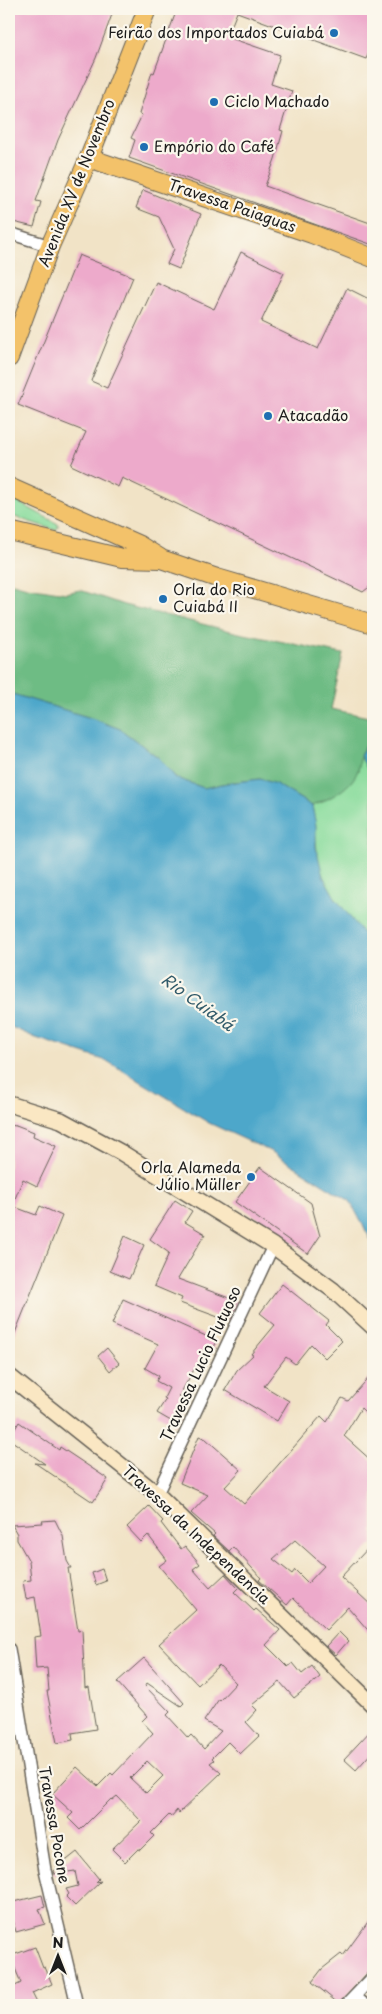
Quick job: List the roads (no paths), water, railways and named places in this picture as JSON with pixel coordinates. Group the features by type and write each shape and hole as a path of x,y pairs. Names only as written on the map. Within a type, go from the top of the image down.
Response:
{"main road":[{"name":"Avenida XV de Novembro","path":"9,358 50,246 89,158 147,9"},
{"name":"Travessa Paiaguas","path":"89,158 312,234 373,258"},
{"path":"9,487 139,545 161,559 226,581 373,624"},
{"path":"9,531 122,558 161,559"},
{"path":"9,1104 61,1120 122,1153 273,1246 333,1290 373,1327"},
{"name":"Travessa da Independencia","path":"9,1376 158,1494 373,1704"}],"street":[{"path":"9,233 50,246"},
{"name":"Travessa Lucio Flutuoso","path":"158,1494 273,1246"},
{"name":"Travessa Pocone","path":"9,1649 45,1870 77,2005"},
{"path":"346,2005 373,1977"},
{"path":"355,1996 365,2005"}],"water":[{"name":"Rio Cuiabá","path":"9,693 91,718 120,729 159,758 176,778 204,788 260,779 276,784 312,806 316,825 316,847 323,876 336,899 373,946 373,1244 350,1201 272,1152 209,1123 107,1061 36,1038 9,1026"},
{"path":"373,732 373,778 360,756"}],"place":[{"name":"Feirão dos Importados Cuiabá","path":"334,33"},
{"name":"Ciclo Machado","path":"214,102"},
{"name":"Empório do Café","path":"144,147"},
{"name":"Atacadão","path":"268,416"},
{"name":"Orla do Rio Cuiabá II","path":"163,599"},
{"name":"Orla Alameda Júlio Müller","path":"251,1177"}]}
